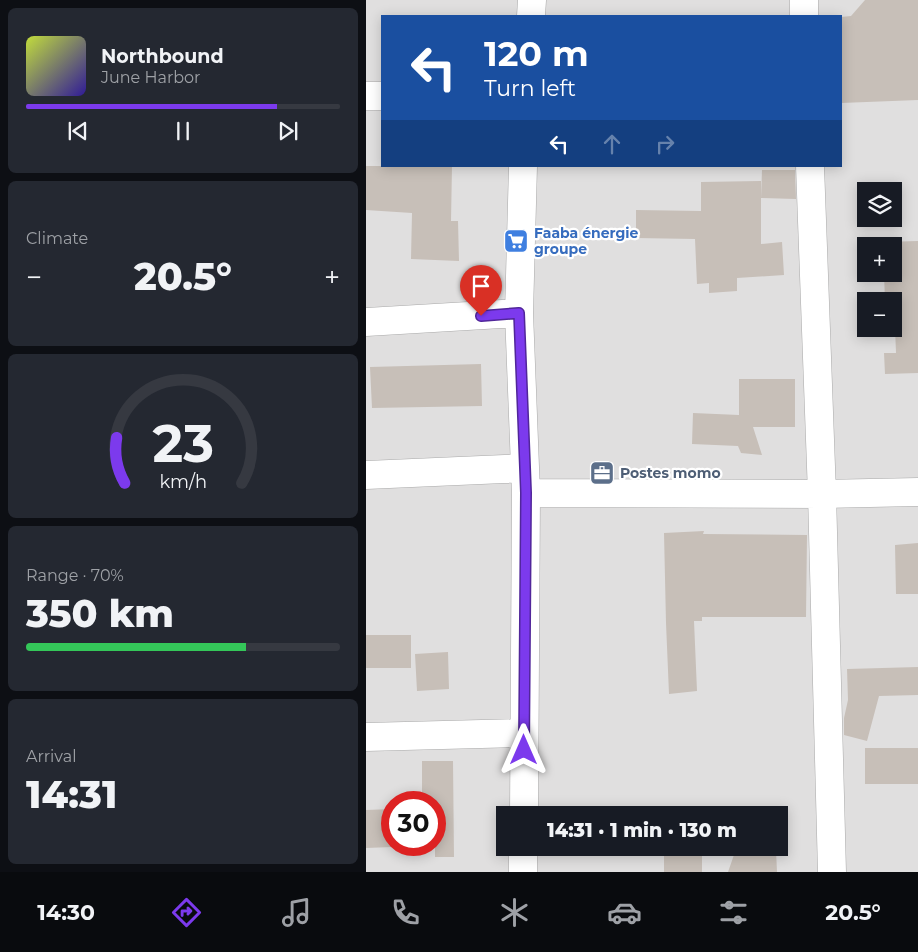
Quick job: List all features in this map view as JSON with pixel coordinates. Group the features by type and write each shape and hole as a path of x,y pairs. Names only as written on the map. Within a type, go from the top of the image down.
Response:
{"street":[{"path":"531,15 532,0"},
{"path":"804,0 804,15"},
{"path":"366,96 381,96"},
{"path":"523,167 519,313 525,480 524,806"},
{"path":"810,167 822,494 832,872"},
{"path":"366,322 519,313"},
{"path":"366,475 525,480 822,494 918,492"},
{"path":"366,737 524,733"},
{"path":"523,856 523,872"}],"shaded area":[{"path":"366,0 918,0 918,872 366,872"}],"building":[{"path":"865,0 918,0 918,100 842,103 842,17 851,16"},
{"path":"366,166 452,167 451,221 458,221 459,261 411,259 412,213 366,210"},
{"path":"762,170 795,170 796,199 761,198"},
{"path":"761,181 761,244 782,242 784,275 737,278 737,291 709,293 709,283 697,284 695,239 636,238 636,210 701,211 701,182"},
{"path":"902,241 918,241 918,373 885,374 884,353 896,353 895,337 902,337 902,292 885,292 884,282 902,282"},
{"path":"481,364 482,406 372,408 370,367"},
{"path":"739,379 795,379 795,427 753,427 762,455 741,453 738,446 692,444 693,413 739,415"},
{"path":"704,531 703,534 807,535 806,617 702,617 702,621 694,621 697,691 669,694 664,533"},
{"path":"918,543 918,594 896,594 895,545"},
{"path":"366,635 411,635 411,668 366,668"},
{"path":"448,652 449,689 417,691 415,654"},
{"path":"918,667 918,695 879,696 867,741 844,735 844,718 848,700 847,669"},
{"path":"865,748 918,748 918,784 865,784"},
{"path":"422,761 453,761 454,857 435,857 446,856 446,791 422,791"},
{"path":"381,809 381,847 366,848 366,810"},
{"path":"664,856 702,856 702,872 664,872"},
{"path":"734,856 776,856 777,872 728,872"}],"place":[{"name":"Faaba énergie groupe","path":"516,241"},
{"name":"Postes momo","path":"602,473"}],"route":[{"path":"481,316 519,313 526,493 524,750"}]}
